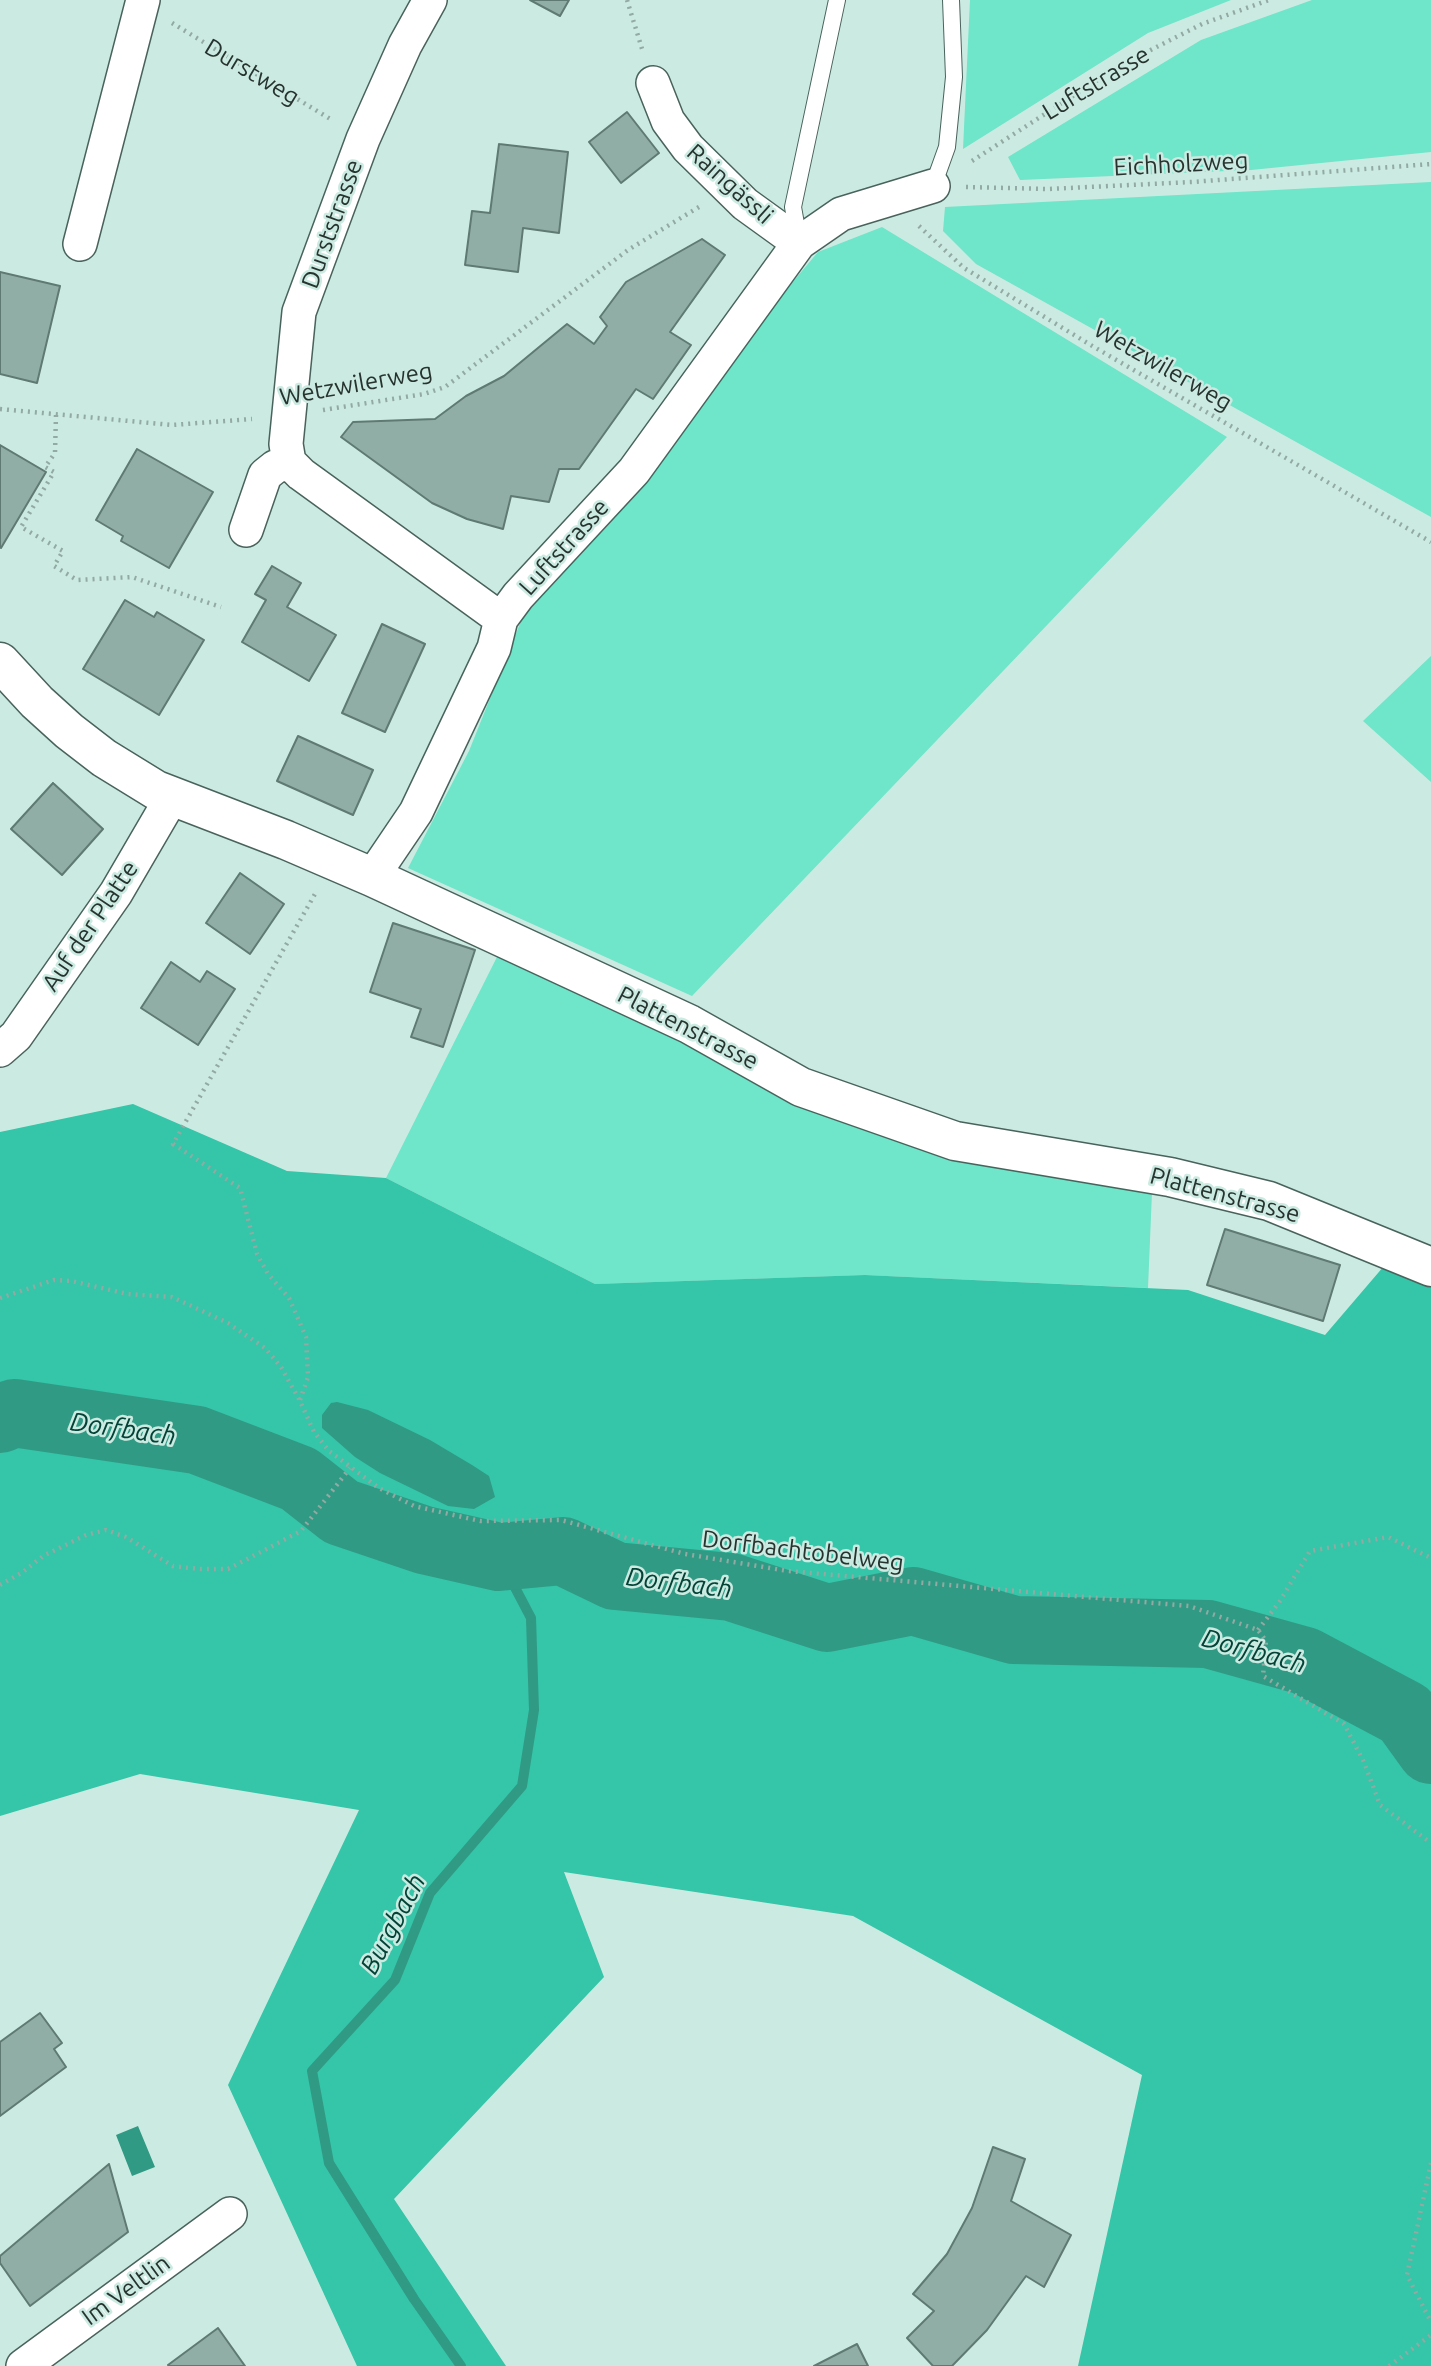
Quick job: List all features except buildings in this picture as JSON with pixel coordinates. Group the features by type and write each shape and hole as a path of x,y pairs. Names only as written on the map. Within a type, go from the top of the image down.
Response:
{"street":[{"name":"Durststrasse","path":"289,462 286,444 287,416 299,312 363,139 405,45 430,0"},
{"path":"80,244 142,2"},
{"name":"Raingässli","path":"653,83 668,121 688,148 745,204 799,243"},
{"path":"799,243 841,214 933,186"},
{"name":"Luftstrasse","path":"372,877 416,812 494,648 502,620 518,596 634,471 799,243"},
{"path":"246,530 265,474 289,462 301,474 502,620"},
{"name":"Plattenstrasse","path":"0,662 37,702 69,731 156,790 372,877 689,1024 801,1087 956,1141 1170,1177 1269,1201 1431,1267"},
{"name":"Auf der Platte","path":"0,1050 16,1036 116,892 172,797"},
{"name":"Im Veltlin","path":"23,2366 230,2214"}],"lane":[{"path":"799,243 793,207 837,0"},
{"path":"933,186 947,147 954,76 951,0"}],"path":[{"path":"627,0 653,83"},
{"name":"Luftstrasse","path":"933,186 1121,65 1202,23 1269,0"},
{"name":"Durstweg","path":"142,2 363,139"},
{"name":"Eichholzweg","path":"933,186 1061,189 1431,164"},
{"name":"Wetzwilerweg","path":"899,196 922,230 964,268 1094,347 1431,542"},
{"name":"Wetzwilerweg","path":"0,410 172,425 287,416 424,394 445,387 628,250 689,212 706,204 745,204"},
{"path":"56,415 55,453 45,467 54,472 21,527 63,551 54,566 77,580 132,577 221,607"},
{"path":"300,1401 308,1377 306,1336 289,1298 268,1275 257,1254 240,1188 173,1144 334,860"},
{"name":"Dorfbachtobelweg","path":"0,1298 54,1280 71,1281 128,1294 172,1297 228,1323 265,1348 281,1367 314,1432 329,1451 379,1488 414,1506 480,1521 561,1520 685,1554 788,1572 1189,1606 1258,1630"},
{"path":"0,1585 43,1556 86,1535 106,1530 126,1537 173,1566 228,1569 301,1531 350,1468"},
{"path":"1431,1558 1388,1537 1310,1551 1280,1601 1258,1630 1266,1641 1263,1676 1344,1724 1364,1762 1380,1805 1431,1843"},
{"path":"1431,2163 1407,2275 1431,2322"},
{"path":"1389,2366 1431,2335"}],"shaded area":[{"path":"970,0 1231,0 1148,33 963,149"},
{"path":"1312,0 1431,0 1431,152 1251,170 1020,180 1008,157 1201,40"},
{"path":"1431,182 1431,517 976,264 943,231 945,207"},
{"path":"882,227 1227,437 692,996 408,868 469,751 523,616 630,501 753,329 818,252"},
{"path":"1431,656 1431,782 1363,721"},
{"path":"500,951 648,1020 1152,1192 1148,1288 865,1275 595,1284 386,1178"},
{"path":"133,1104 287,1171 386,1178 595,1284 865,1275 1188,1290 1325,1335 1384,1266 1431,1286 1431,2366 1078,2366 1142,2075 853,1916 564,1872 604,1977 394,2199 506,2366 357,2366 228,2085 359,1810 140,1774 0,1816 0,1132"},
{"path":"331,1403 368,1410 430,1440 472,1465 489,1476 495,1497 474,1509 448,1506 380,1473 355,1457 322,1428 322,1415"},
{"path":"138,2126 155,2167 132,2176 116,2135"}],"waterway":[{"name":"Dorfbach","path":"0,1419 14,1413 197,1440 299,1479 341,1512 424,1540 499,1557 563,1551 615,1576 731,1587 827,1618 913,1601 1014,1630 1208,1634 1305,1661 1405,1714 1431,1750"},
{"name":"Burgbach","path":"461,2366 414,2299 329,2163 312,2071 395,1980 430,1893 522,1786 534,1710 531,1618 499,1557"}]}
